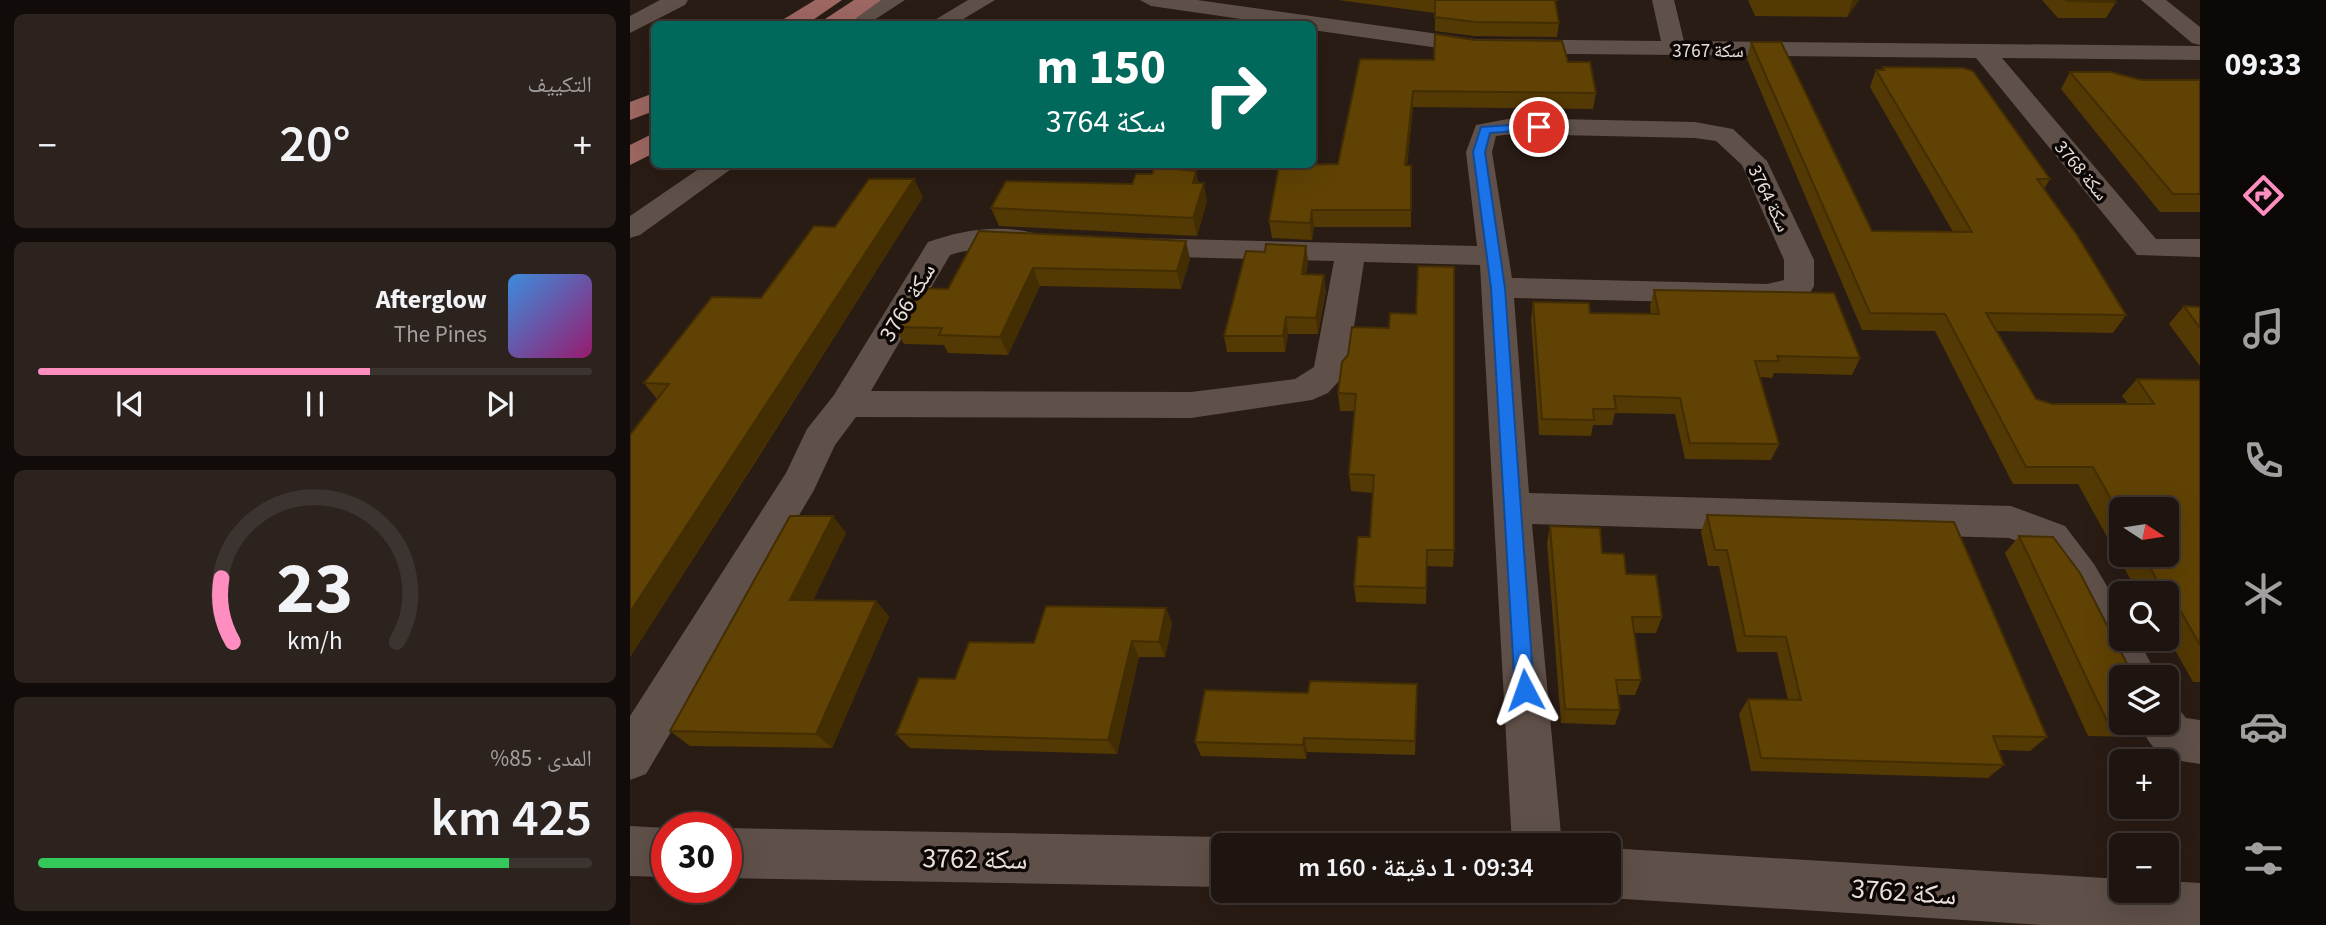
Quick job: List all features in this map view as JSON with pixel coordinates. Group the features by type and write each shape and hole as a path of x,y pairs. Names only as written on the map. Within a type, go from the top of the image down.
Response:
{"main road":[{"path":"797,21 831,0"},
{"path":"838,21 870,0"},
{"path":"630,112 651,102"},
{"path":"630,126 651,113"},
{"path":"630,157 651,143"}],"street":[{"path":"630,26 677,0"},
{"path":"858,21 894,0"},
{"path":"945,21 984,0"},
{"name":"سكة 3767","path":"1151,0 1291,21"},
{"path":"1261,17 1278,0"},
{"path":"1663,0 1675,50"},
{"path":"2152,0 2200,38"},
{"name":"سكة 3767","path":"1316,24 1475,46 2200,53"},
{"name":"سكة 3768","path":"1983,51 2148,248 2200,248"},
{"name":"سكة 3764","path":"1495,272 1768,294 1799,286 1799,260 1754,161 1724,135 1695,130 1513,126 1485,130 1479,152 1495,272 1536,833"},
{"path":"630,229 719,168"},
{"name":"سكة 3766","path":"630,758 801,480 820,439 846,404 939,249 962,239 987,237 1052,241"},
{"path":"1104,244 1246,247 1350,253 1495,272"},
{"path":"846,404 1191,405 1300,391 1316,384 1330,372 1350,253"},
{"path":"1511,508 2011,522 2051,537 2080,576 2129,665"},
{"path":"2172,735 2174,738 2200,742"},
{"path":"630,851 651,852"},
{"name":"سكة 3762","path":"742,853 1211,862"},
{"name":"سكة 3762","path":"1621,874 2200,909"}],"building":[{"path":"1435,0 1555,0 1559,23 1475,22 1435,17"},
{"path":"2065,0 2114,0 2116,2 2067,1"},
{"path":"1435,34 1475,40 1562,41 1568,62 1590,62 1596,93 1413,91 1405,165 1411,166 1411,210 1312,210 1310,223 1269,221 1278,168 1316,168 1316,164 1338,164 1360,59 1434,60"},
{"path":"1751,42 1781,42 1872,231 1972,232 1876,70 1884,70 1883,67 1963,68 1973,71 2050,179 2037,179 2077,235 2126,315 1986,313 2036,399 2052,404 2154,404 2137,379 2200,380 2200,645 2179,608 2179,581 2158,581 2150,567 2179,567 2179,497 2110,497 2093,467 2026,467 1945,314 1870,313"},
{"path":"2070,72 2111,72 2141,80 2200,80 2200,194 2173,194"},
{"path":"1155,168 1196,171 1193,183 1204,183 1193,218 991,208 1006,181 1132,184 1136,174 1152,174"},
{"path":"869,179 914,179 630,612 630,435 669,384 644,383 712,297 761,298 814,226 835,227"},
{"path":"979,231 1186,241 1177,271 1033,268 1000,337 939,335 942,328 894,327 917,288 948,289"},
{"path":"1266,244 1306,246 1302,274 1324,275 1316,318 1286,317 1283,336 1224,336 1246,251 1265,252"},
{"path":"1418,266 1454,267 1454,550 1427,550 1426,588 1354,586 1358,537 1370,537 1374,475 1349,474 1356,394 1338,393 1342,362 1348,355 1352,327 1389,328 1390,313 1416,314"},
{"path":"1654,290 1834,293 1860,358 1777,356 1779,361 1755,361 1779,444 1690,443 1680,398 1614,396 1616,409 1593,409 1594,420 1542,419 1533,302 1589,303 1590,313 1659,314"},
{"path":"2184,306 2200,307 2200,328"},
{"path":"1707,515 1954,522 2047,737 1993,736 2004,765 1761,758 1748,699 1801,700 1786,637 1745,636 1727,550 1715,550"},
{"path":"790,516 833,516 790,600 876,601 816,734 670,731"},
{"path":"1550,526 1600,528 1602,553 1624,554 1626,574 1656,575 1662,617 1632,617 1641,680 1616,680 1620,710 1565,709"},
{"path":"2019,536 2053,537 2080,573 2109,629 2109,651 2120,651 2128,665 2109,665 2107,721"},
{"path":"1046,606 1166,608 1159,642 1132,641 1108,740 896,734 919,678 955,679 969,642 1034,643"},
{"path":"1310,681 1417,684 1415,741 1304,738 1303,745 1195,742 1205,690 1308,693"}],"route":[{"path":"1525,690 1498,288 1479,152 1485,130 1513,126 1539,127"}]}
